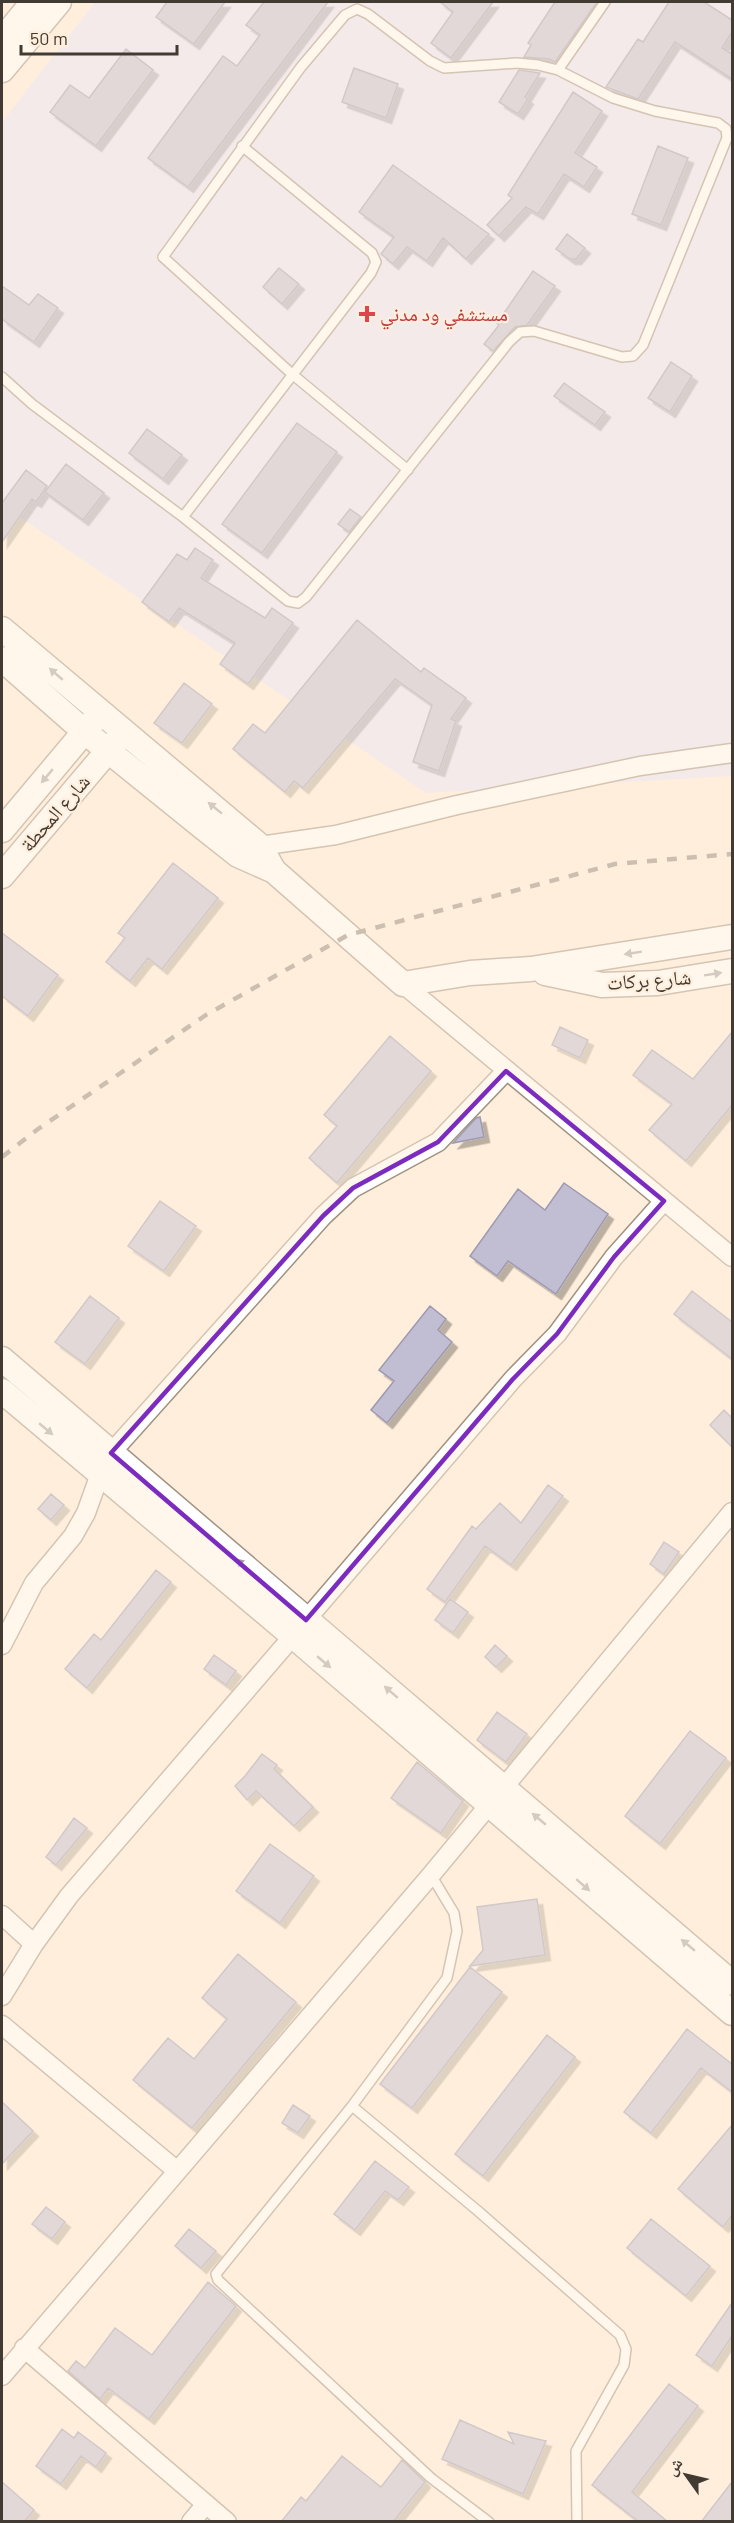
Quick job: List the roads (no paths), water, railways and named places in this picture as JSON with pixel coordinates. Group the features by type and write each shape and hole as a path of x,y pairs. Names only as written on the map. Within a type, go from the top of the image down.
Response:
{"main road":[{"path":"5,51 33,2"},
{"path":"5,51 59,2"},
{"path":"2,629 100,712 116,742"},
{"path":"2,659 85,732 116,742 274,871 403,984"},
{"name":"شارع المحطة","path":"2,830 100,712"},
{"name":"شارع المحطة","path":"2,876 116,742"},
{"name":"شارع بركات","path":"403,984 470,974 531,969 732,937"},
{"name":"شارع بركات","path":"531,969 602,986 658,983 732,971"},
{"path":"2,1359 111,1453 300,1628 497,1796 732,1983"},
{"path":"2,1391 100,1474 300,1628"},
{"path":"497,1796 732,2013"}],"street":[{"path":"249,850 336,835 457,805 640,766 732,753"},
{"path":"403,984 732,1257"},
{"path":"111,1453 323,1216 353,1188 438,1142 506,1071"},
{"path":"2,1996 34,1944 100,1859 513,1379 557,1334 614,1257 664,1202"},
{"path":"2,1645 34,1583 73,1536 86,1513 100,1474"},
{"path":"2,2376 176,2170 431,1875 732,1512"},
{"path":"2,1915 34,1944"},
{"path":"2,2025 176,2170"},
{"path":"24,2348 227,2522"},
{"path":"191,2522 206,2504"}],"lane":[{"path":"558,70 605,2"},
{"path":"2,377 32,404 288,601 298,603 306,597 408,470 509,342 520,332 534,330 622,357 633,356 643,345 727,138 726,129 718,123 655,111 614,98 558,70 517,63 444,68 430,61 368,14 357,9 345,15 301,67 163,257 292,374 408,470"},
{"path":"183,518 371,273 376,262 372,253 242,146"},
{"path":"431,1875 454,1912 457,1930 447,1978 352,2106 216,2274 218,2280 431,2478 489,2522"},
{"path":"352,2106 478,2211 620,2335 626,2349 624,2365 576,2451 577,2522"}],"railway":[{"path":"2,1157 38,1129 206,1015 348,935 615,864 732,854"}],"place":[{"name":"مستشفي ود مدني","path":"367,314"}]}
